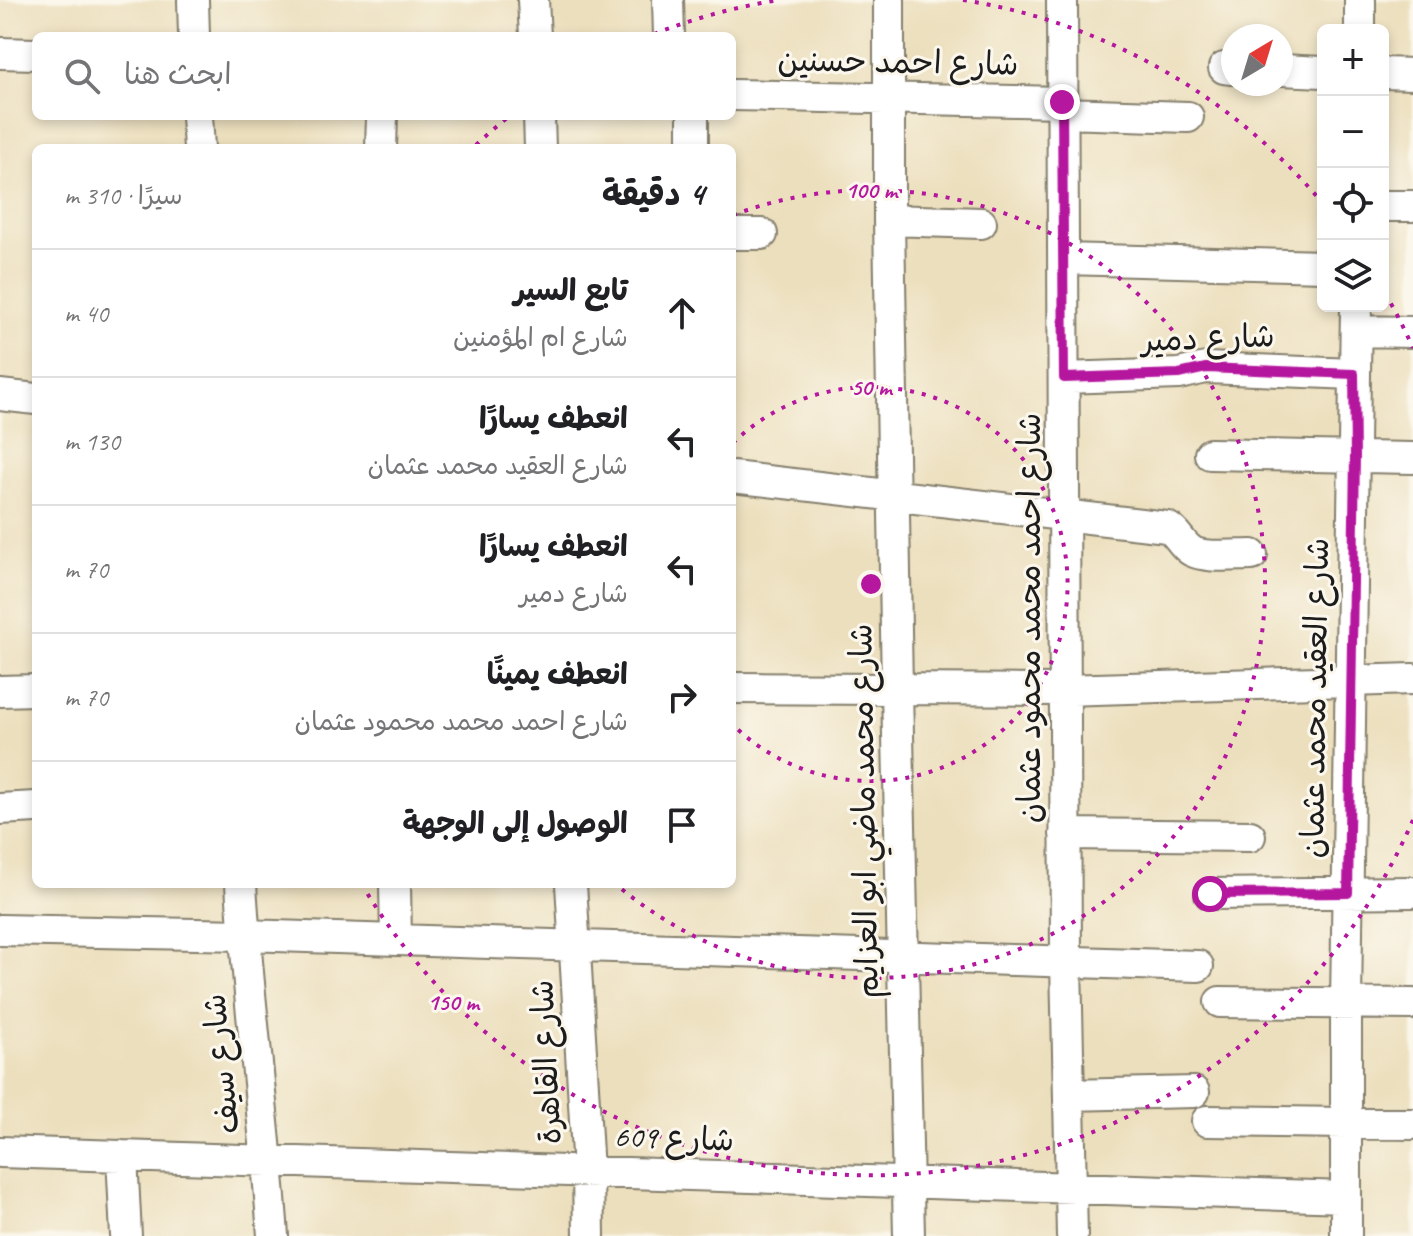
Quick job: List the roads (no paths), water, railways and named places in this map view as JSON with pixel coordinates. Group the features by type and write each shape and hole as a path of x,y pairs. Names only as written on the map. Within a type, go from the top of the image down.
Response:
{"street":[{"path":"193,0 194,32"},
{"path":"533,0 535,32"},
{"path":"668,0 669,32"},
{"name":"شارع محمد ماضي ابو العزايم","path":"889,0 889,220 909,1236"},
{"name":"شارع احمد محمد محمود عثمان","path":"1062,0 1066,962 1072,1236"},
{"path":"1360,0 1360,24"},
{"path":"0,53 32,54"},
{"path":"1293,71 1317,72"},
{"path":"1389,73 1413,74"},
{"name":"شارع احمد حسنين","path":"736,95 890,98 1188,117"},
{"path":"197,120 199,144"},
{"path":"381,144 382,120"},
{"path":"539,120 540,144"},
{"path":"693,120 693,144"},
{"path":"1389,206 1413,206"},
{"path":"889,220 981,223"},
{"path":"736,234 762,234"},
{"path":"1064,259 1317,266"},
{"path":"1356,319 1413,332"},
{"name":"شارع العقيد محمد عثمان","path":"1346,1236 1346,1002 1356,319"},
{"name":"شارع دمير","path":"1064,378 1179,374 1206,368 1354,374"},
{"path":"0,395 32,399"},
{"path":"1210,454 1413,458"},
{"path":"736,477 1167,527 1175,531 1195,554 1252,555"},
{"path":"736,688 1064,690 1413,679"},
{"path":"0,691 32,690"},
{"path":"0,809 32,807"},
{"path":"1065,834 1250,836"},
{"name":"شارع سيف","path":"241,888 273,1236"},
{"path":"395,888 396,940"},
{"name":"شارع القاهرة","path":"571,888 589,1236"},
{"path":"1210,894 1413,892"},
{"path":"0,930 1198,966"},
{"path":"1220,1002 1413,1004"},
{"path":"1069,1095 1194,1092"},
{"path":"1207,1121 1413,1124"},
{"name":"شارع 609","path":"0,1152 1346,1197"},
{"path":"122,1156 126,1236"}]}
